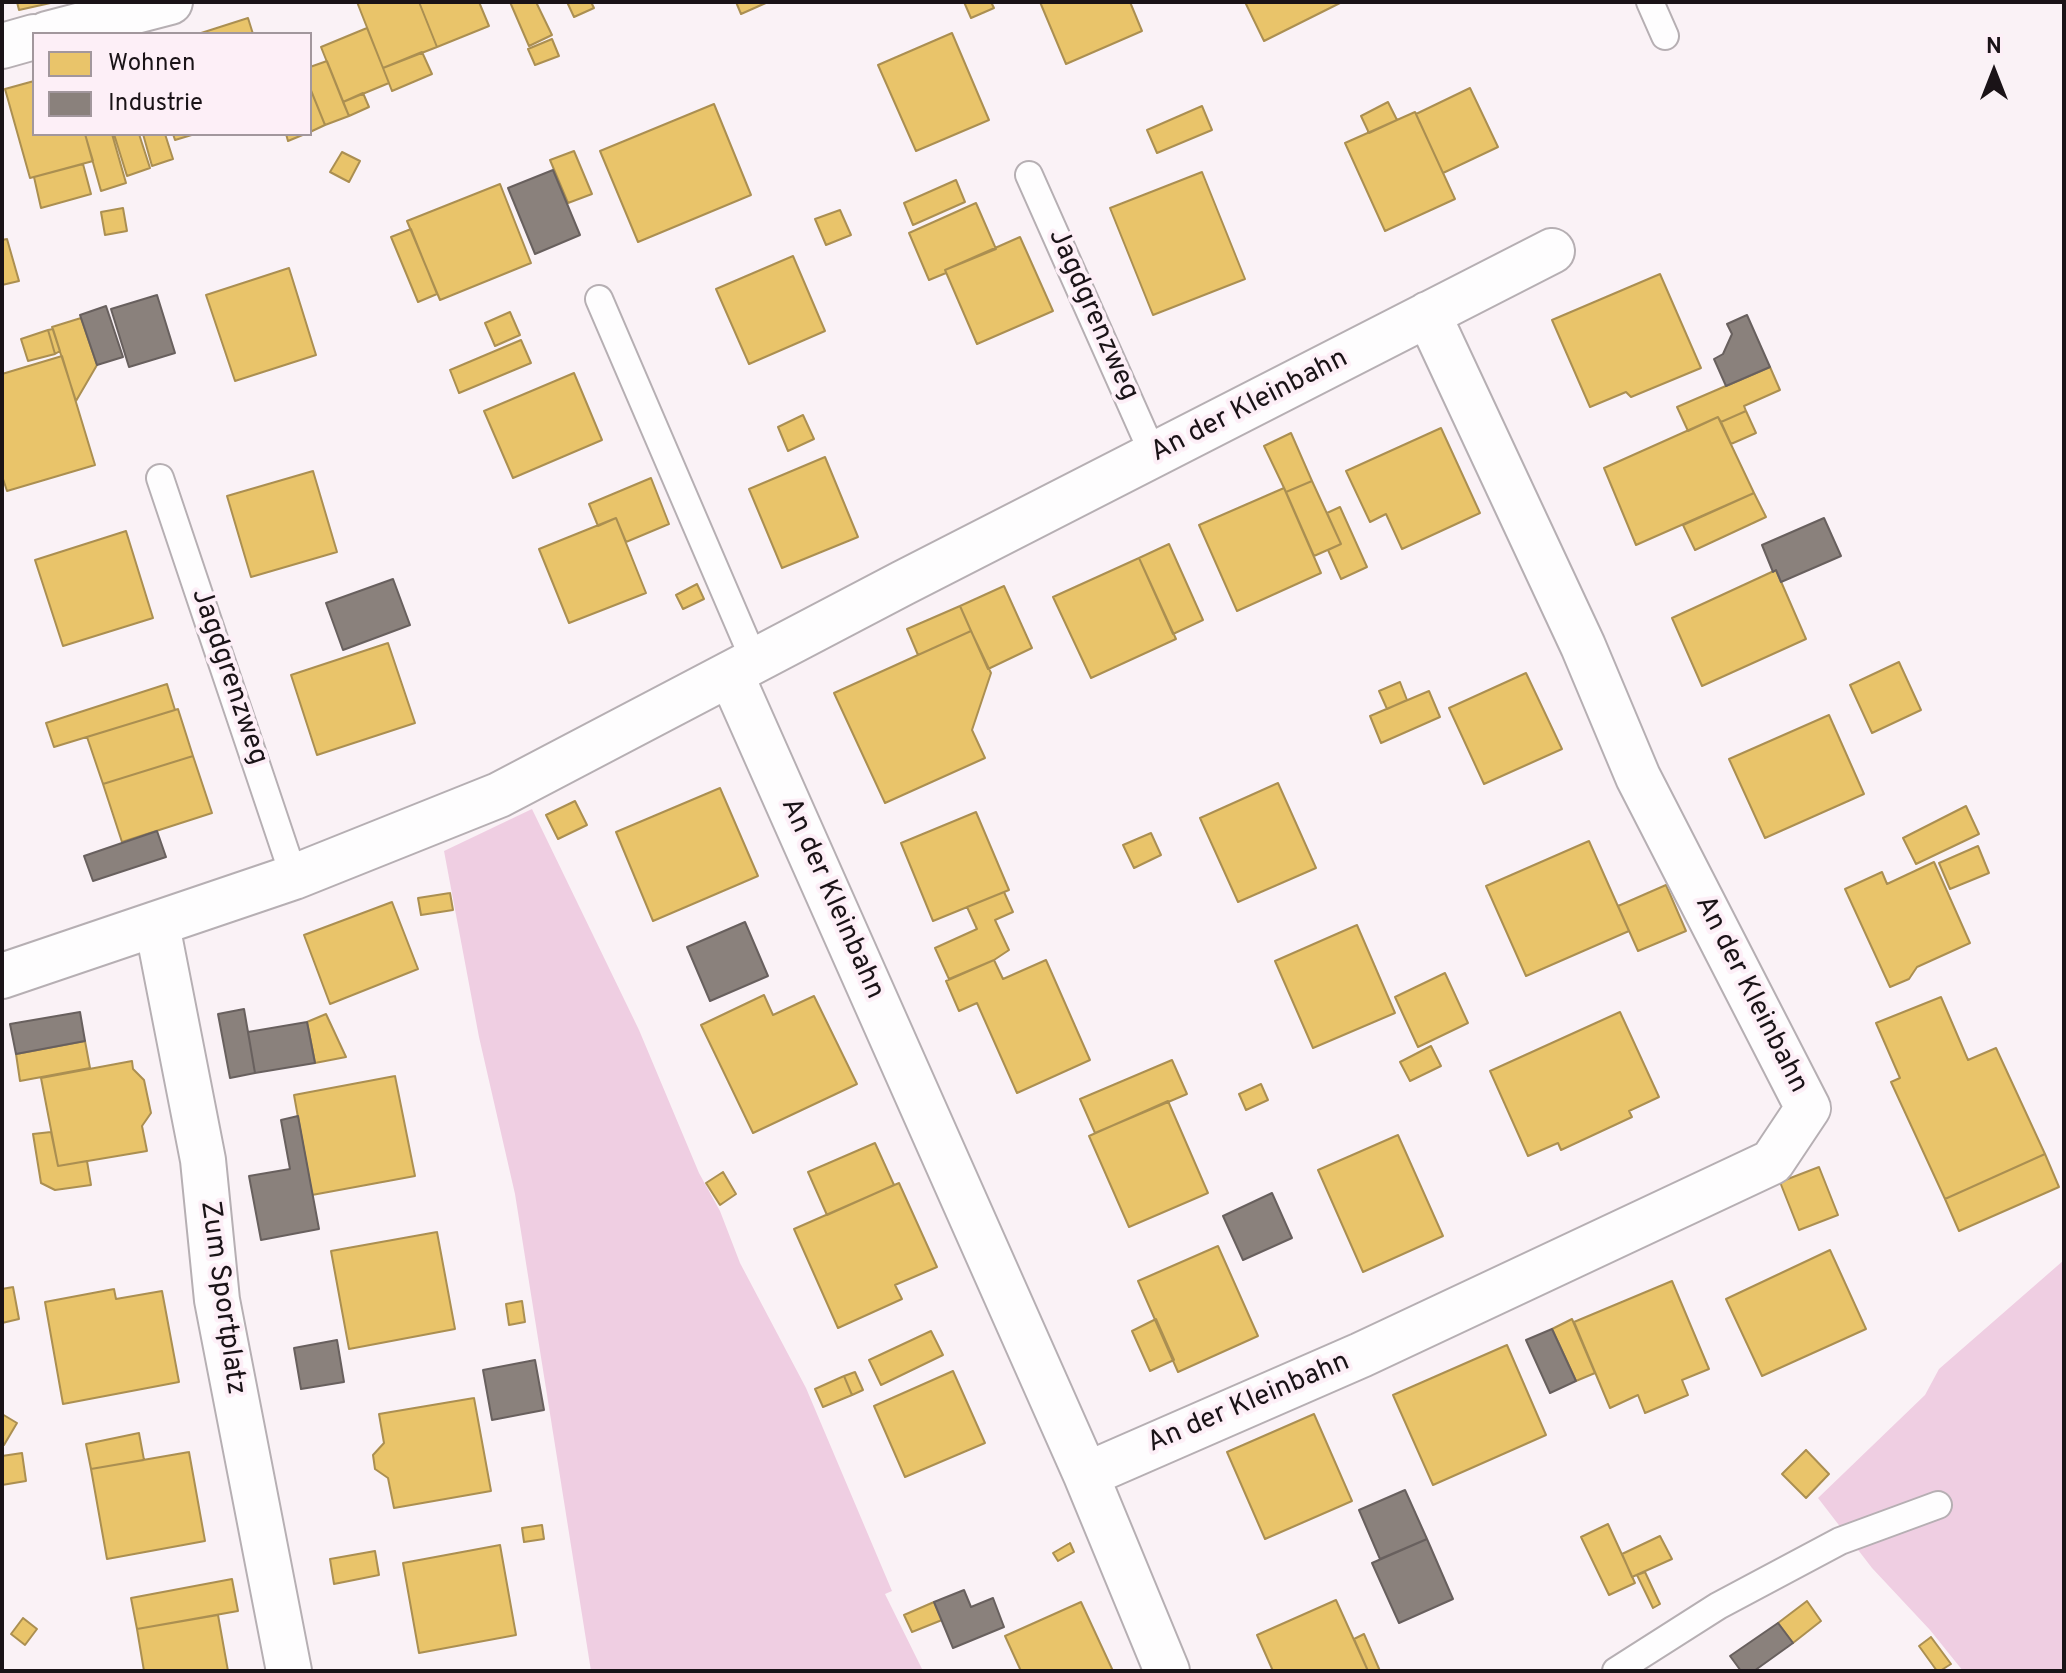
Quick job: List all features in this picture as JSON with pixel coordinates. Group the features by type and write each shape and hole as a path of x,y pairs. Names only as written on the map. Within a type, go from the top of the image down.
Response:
{"street":[{"path":"55,32 170,2"},
{"path":"2,46 32,38"},
{"name":"An der Kleinbahn","path":"294,877 499,795 1552,251"},
{"name":"An der Kleinbahn","path":"1086,1475 1361,1355 1772,1162 1808,1108 1638,777 1577,633 1428,314"},
{"name":"An der Kleinbahn","path":"743,669 1167,1671"},
{"path":"2,976 294,877"},
{"name":"Zum Sportplatz","path":"157,925 203,1160 217,1300 289,1671"}],"lane":[{"path":"1650,2 1665,36"},
{"name":"Jagdgrenzweg","path":"1029,175 1154,456"},
{"path":"599,299 743,669"},
{"name":"Jagdgrenzweg","path":"160,478 294,877"},
{"path":"1616,1671 1718,1606 1840,1541 1938,1505"}],"shaded area":[{"path":"532,809 639,1030 740,1263 806,1388 892,1591 885,1594 923,1671 591,1671 515,1194 479,1037 444,851"},
{"path":"2064,1260 2064,1671 1963,1671 1930,1630 1872,1568 1818,1498 1925,1395 1939,1369"}],"building: Wohnen":[{"path":"17,2 55,2 19,10"},
{"path":"357,2 419,2 437,47 383,68"},
{"path":"419,2 479,2 489,26 437,47"},
{"path":"510,2 536,2 552,35 529,46"},
{"path":"567,2 591,2 594,8 574,17"},
{"path":"736,2 768,2 741,14"},
{"path":"964,2 991,2 994,8 971,18"},
{"path":"1040,2 1130,2 1142,31 1066,64"},
{"path":"1245,2 1342,2 1264,41"},
{"path":"248,18 252,32 204,32"},
{"path":"367,28 389,83 343,102 321,47"},
{"path":"952,33 989,120 916,151 878,65"},
{"path":"552,39 559,56 535,65 528,49"},
{"path":"422,52 432,74 392,91 383,68"},
{"path":"327,61 349,116 325,125 312,93 312,66"},
{"path":"32,82 32,136 86,136 93,161 30,178 5,89"},
{"path":"1470,88 1498,147 1443,173 1416,114"},
{"path":"312,93 325,125 312,131"},
{"path":"363,93 369,107 349,116 343,102"},
{"path":"1388,102 1397,120 1369,133 1361,116"},
{"path":"714,104 751,195 638,242 600,151"},
{"path":"1202,106 1212,130 1157,153 1147,130"},
{"path":"1415,112 1455,199 1385,231 1345,143"},
{"path":"86,136 113,136 126,183 101,191"},
{"path":"115,136 140,136 150,168 127,176"},
{"path":"144,136 166,136 173,159 152,166"},
{"path":"574,151 592,194 568,203 550,160"},
{"path":"342,152 360,161 349,182 330,172"},
{"path":"83,164 91,194 41,208 34,177"},
{"path":"1202,172 1245,279 1153,315 1110,208"},
{"path":"956,180 965,202 913,225 904,203"},
{"path":"500,184 531,263 440,300 407,221"},
{"path":"976,203 996,249 929,280 909,233"},
{"path":"123,208 127,231 105,235 101,212"},
{"path":"840,210 851,235 826,245 815,219"},
{"path":"411,229 437,294 418,302 391,237"},
{"path":"1020,237 1053,311 977,344 945,270"},
{"path":"7,239 19,281 2,285 2,240"},
{"path":"793,256 825,331 749,364 716,289"},
{"path":"289,268 316,355 235,381 206,295"},
{"path":"1660,274 1701,368 1631,397 1626,392 1590,407 1552,320"},
{"path":"510,312 520,335 495,346 485,323"},
{"path":"81,318 97,365 76,401 52,327"},
{"path":"53,329 60,351 55,354 48,330"},
{"path":"48,330 55,354 28,361 21,339"},
{"path":"521,340 531,363 459,393 450,370"},
{"path":"62,356 95,465 7,491 2,476 2,374"},
{"path":"1770,367 1780,390 1744,406 1746,411 1721,422 1718,417 1688,431 1677,407"},
{"path":"574,373 602,440 513,478 484,411"},
{"path":"1746,411 1756,433 1731,444 1721,422"},
{"path":"803,415 814,439 788,451 778,427"},
{"path":"1718,417 1754,493 1636,545 1604,468"},
{"path":"1441,428 1480,513 1402,549 1386,514 1370,522 1346,471"},
{"path":"1291,433 1312,481 1286,492 1264,446"},
{"path":"825,457 858,537 782,568 749,489"},
{"path":"313,471 337,552 251,577 227,496"},
{"path":"651,478 669,524 626,542 616,518 598,526 589,504"},
{"path":"1312,481 1341,544 1314,556 1286,492"},
{"path":"1284,488 1321,573 1237,611 1199,525"},
{"path":"1754,493 1766,517 1695,550 1683,525"},
{"path":"1340,507 1367,567 1341,579 1328,550 1341,544 1327,513"},
{"path":"616,518 646,593 569,623 539,549"},
{"path":"126,531 153,618 63,646 35,560"},
{"path":"1169,544 1203,620 1173,634 1139,558"},
{"path":"1139,558 1176,639 1091,678 1053,597"},
{"path":"1776,570 1806,639 1702,686 1672,618"},
{"path":"697,584 704,599 683,609 676,595"},
{"path":"1004,586 1032,648 988,669 960,606"},
{"path":"960,606 971,631 918,655 907,629"},
{"path":"971,631 991,673 972,730 985,758 885,803 834,693"},
{"path":"388,643 415,723 317,755 291,675"},
{"path":"1899,662 1921,710 1872,733 1850,685"},
{"path":"1526,673 1562,749 1484,784 1449,708"},
{"path":"1400,682 1407,700 1387,709 1379,691"},
{"path":"167,684 175,710 54,747 46,723"},
{"path":"1429,691 1440,717 1381,743 1370,716"},
{"path":"178,709 193,756 103,784 87,737"},
{"path":"1829,715 1864,794 1765,838 1729,759"},
{"path":"193,756 212,813 122,842 103,784"},
{"path":"1278,783 1316,868 1238,902 1200,818"},
{"path":"720,788 758,876 653,921 616,832"},
{"path":"575,801 587,825 558,839 546,815"},
{"path":"1966,806 1979,834 1916,864 1903,838"},
{"path":"976,812 1009,890 933,921 901,843"},
{"path":"1151,833 1161,855 1134,868 1123,845"},
{"path":"1589,841 1629,931 1526,976 1486,886"},
{"path":"1978,846 1989,873 1950,889 1939,863"},
{"path":"1934,862 1970,943 1917,967 1909,979 1890,987 1845,889 1882,872 1887,884"},
{"path":"1666,885 1686,931 1638,951 1618,906"},
{"path":"1004,892 1013,912 995,920 1009,950 994,960 949,979 935,948 977,929 967,907"},
{"path":"450,893 453,910 421,915 418,898"},
{"path":"392,902 418,969 330,1004 304,935"},
{"path":"1357,925 1395,1013 1313,1048 1275,961"},
{"path":"994,960 1003,979 1046,960 1090,1060 1017,1093 977,1003 959,1011 946,981"},
{"path":"1445,973 1468,1023 1418,1047 1395,997"},
{"path":"764,995 773,1015 814,996 857,1084 753,1133 701,1025"},
{"path":"1941,997 1968,1060 1996,1048 2045,1154 1945,1199 1891,1082 1900,1078 1876,1023"},
{"path":"1620,1012 1659,1097 1629,1111 1632,1117 1561,1150 1558,1143 1528,1156 1490,1071"},
{"path":"326,1014 346,1057 315,1063 307,1022"},
{"path":"85,1041 90,1068 20,1081 16,1054"},
{"path":"1431,1046 1441,1066 1410,1081 1400,1062"},
{"path":"1172,1060 1187,1094 1095,1133 1080,1099"},
{"path":"132,1061 133,1069 144,1080 151,1113 142,1126 147,1151 58,1166 41,1078"},
{"path":"395,1076 415,1176 312,1195 294,1095"},
{"path":"1261,1084 1268,1100 1246,1110 1239,1094"},
{"path":"1168,1101 1208,1193 1129,1227 1089,1136"},
{"path":"51,1132 58,1166 87,1161 91,1185 55,1190 41,1183 33,1134"},
{"path":"1398,1135 1443,1236 1363,1272 1318,1170"},
{"path":"875,1143 894,1185 827,1215 808,1172"},
{"path":"2045,1154 2059,1187 1959,1231 1945,1199"},
{"path":"1819,1167 1838,1215 1799,1230 1780,1182"},
{"path":"723,1172 736,1194 720,1205 706,1183"},
{"path":"899,1183 937,1267 895,1285 902,1299 838,1328 794,1229"},
{"path":"437,1232 455,1329 349,1349 331,1251"},
{"path":"1218,1246 1258,1336 1178,1372 1138,1281"},
{"path":"1830,1250 1866,1329 1762,1376 1726,1299"},
{"path":"1672,1281 1709,1369 1682,1380 1688,1395 1645,1413 1638,1395 1610,1408 1574,1322"},
{"path":"13,1287 19,1319 2,1323 2,1289"},
{"path":"114,1289 116,1299 162,1291 179,1382 63,1404 45,1302"},
{"path":"522,1301 525,1322 509,1325 506,1304"},
{"path":"1156,1319 1174,1360 1150,1371 1132,1331"},
{"path":"1572,1319 1595,1373 1576,1381 1552,1329"},
{"path":"931,1331 943,1355 881,1385 869,1360"},
{"path":"1507,1345 1546,1435 1433,1485 1393,1395"},
{"path":"953,1371 985,1443 905,1477 874,1406"},
{"path":"855,1372 863,1390 852,1395 844,1376"},
{"path":"844,1376 852,1395 823,1407 815,1389"},
{"path":"474,1398 491,1491 394,1508 388,1478 375,1469 373,1455 384,1443 379,1414"},
{"path":"2,1414 17,1423 4,1445 2,1443"},
{"path":"1314,1414 1352,1501 1265,1539 1227,1452"},
{"path":"139,1433 144,1460 91,1469 86,1444"},
{"path":"1806,1450 1829,1474 1806,1498 1782,1474"},
{"path":"189,1452 205,1541 107,1559 91,1469"},
{"path":"22,1453 26,1481 2,1485 2,1456"},
{"path":"1608,1524 1635,1583 1609,1595 1581,1537"},
{"path":"542,1525 544,1539 524,1542 522,1528"},
{"path":"1660,1536 1672,1559 1632,1577 1622,1554"},
{"path":"1070,1543 1074,1552 1058,1561 1053,1553"},
{"path":"500,1545 516,1635 419,1653 403,1563"},
{"path":"375,1551 379,1575 334,1584 330,1559"},
{"path":"1645,1572 1660,1604 1653,1608 1637,1575"},
{"path":"232,1579 238,1611 137,1629 131,1598"},
{"path":"1336,1600 1368,1671 1273,1671 1257,1635"},
{"path":"1807,1601 1821,1621 1793,1643 1778,1623"},
{"path":"934,1602 942,1620 912,1632 904,1615"},
{"path":"1081,1602 1113,1671 1021,1671 1005,1636"},
{"path":"218,1615 228,1671 144,1671 137,1629"},
{"path":"23,1618 37,1629 25,1645 11,1634"},
{"path":"1364,1634 1380,1671 1368,1671 1354,1639"},
{"path":"1931,1637 1951,1664 1940,1671 1919,1646"}],"building: Industrie":[{"path":"553,170 580,235 535,254 508,188"},
{"path":"157,295 175,353 129,367 111,309"},
{"path":"106,306 123,357 97,365 80,315"},
{"path":"1747,315 1770,367 1726,386 1714,359 1723,354 1732,334 1727,324"},
{"path":"1824,518 1841,556 1781,582 1776,570 1773,572 1762,545"},
{"path":"393,579 410,625 343,650 326,603"},
{"path":"157,831 166,857 93,881 84,856"},
{"path":"745,922 768,976 710,1001 687,947"},
{"path":"244,1009 255,1073 230,1078 218,1014"},
{"path":"80,1012 85,1041 16,1054 10,1024"},
{"path":"307,1022 315,1063 255,1073 248,1032"},
{"path":"298,1116 319,1229 261,1240 249,1176 290,1169 281,1120"},
{"path":"1272,1193 1292,1238 1243,1260 1223,1216"},
{"path":"1552,1329 1576,1381 1550,1393 1526,1340"},
{"path":"337,1340 344,1382 301,1389 294,1348"},
{"path":"535,1360 544,1410 492,1420 483,1370"},
{"path":"1405,1490 1427,1539 1380,1559 1359,1510"},
{"path":"1427,1539 1453,1599 1399,1623 1372,1563"},
{"path":"964,1590 971,1607 993,1598 1004,1627 953,1648 934,1602"},
{"path":"1778,1623 1793,1643 1754,1671 1741,1671 1730,1656"}]}
